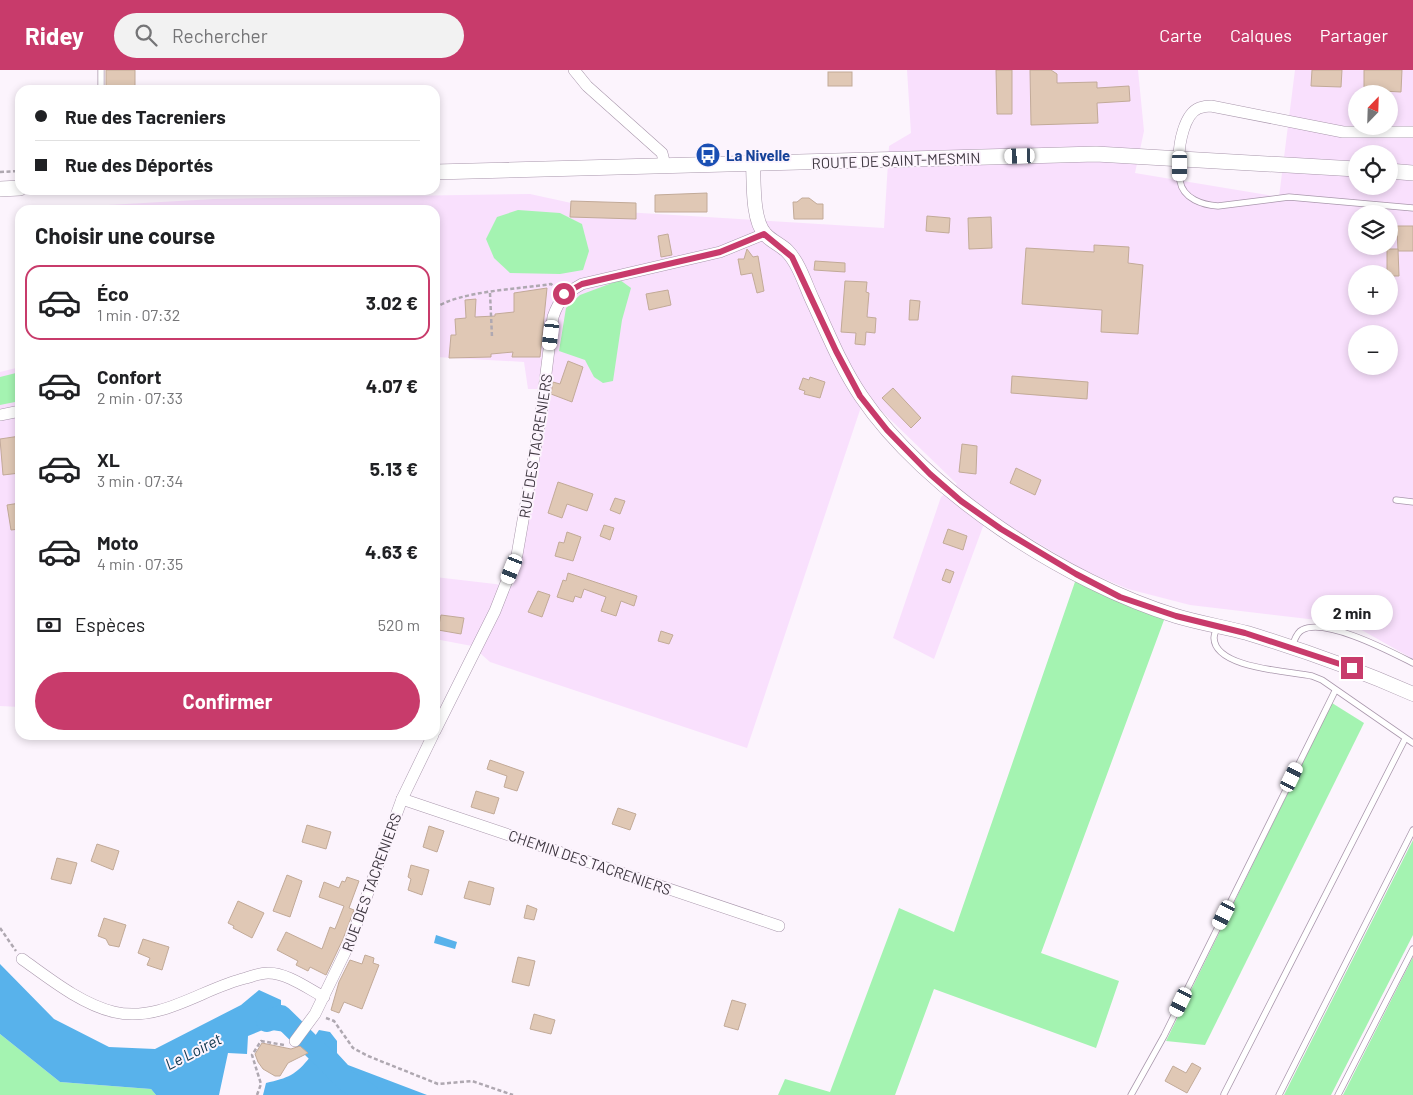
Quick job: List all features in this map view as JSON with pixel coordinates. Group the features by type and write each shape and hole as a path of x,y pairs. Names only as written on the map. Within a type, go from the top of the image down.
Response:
{"main road":[{"name":"ROUTE DE SAINT-MESMIN","path":"440,172 1096,154 1348,169"},
{"path":"1398,172 1413,173"},
{"path":"0,189 15,188"}],"street":[{"path":"574,70 588,86 662,153 665,166"},
{"path":"1179,158 1179,145 1189,118 1197,108 1210,106 1343,132 1413,132"},
{"path":"753,164 756,212 764,234 792,257 836,351 860,396 887,430 930,474 961,501 1001,529 1076,574 1120,597 1176,616 1292,648 1352,668 1413,694"},
{"path":"564,294 582,284 720,252 764,234"},
{"name":"RUE DES TACRENIERS","path":"440,721 495,611 518,555 539,432 553,317 558,303 564,294"},
{"path":"0,414 15,412"},
{"name":"RUE DES TACRENIERS","path":"295,1041 307,1028 315,1014 350,942 402,798 431,740"},
{"name":"CHEMIN DES TACRENIERS","path":"402,798 779,926"},
{"path":"22,959 56,983 98,1006 115,1012 136,1014 162,1010 226,983 267,973 283,976 324,997"}],"lane":[{"path":"101,70 101,85"},
{"path":"1179,158 1180,182 1187,194 1196,202 1206,205 1218,206 1289,197 1413,208"},
{"path":"1396,500 1413,502"},
{"path":"1217,627 1214,638 1217,645 1231,660 1242,664 1312,676 1413,743"},
{"path":"1292,648 1297,634 1302,630 1323,628 1348,633 1413,663"},
{"path":"1131,1095 1164,1036 1335,691"},
{"path":"1224,1094 1405,739"},
{"path":"1279,1095 1413,830"},
{"path":"1338,1095 1413,948"}],"path":[{"path":"0,172 15,171"},
{"path":"440,304 490,293 551,284 564,294"},
{"path":"490,293 492,337"},
{"path":"0,928 22,959"},
{"path":"315,1014 334,1021 353,1048 368,1056 438,1084 472,1081 513,1095"},
{"path":"257,1095 260,1084 252,1055 261,1041 288,1046 295,1041"}],"shaded area":[{"path":"907,70 1138,70 1144,131 1135,173 1279,197 1295,70 1413,70 1413,659 1351,624 1190,605 1128,589 1083,570 988,513 934,659 893,638 941,497 957,484 865,395 747,748 490,662 472,646 440,640 440,578 513,586 539,389 528,389 524,362 440,357 440,205 108,205 214,199 530,194 608,211 884,228 889,146 911,133"},
{"path":"15,368 15,707 0,706 0,372"}],"green space":[{"path":"518,210 560,213 582,224 589,251 583,270 560,274 510,273 494,258 486,239 497,217"},
{"path":"620,280 631,288 622,320 613,381 603,383 594,377 585,360 559,351 566,308 580,295"},
{"path":"15,373 15,402 0,405 0,377"},
{"path":"1076,579 1164,620 1041,953 1119,981 1096,1048 934,989 895,1095 778,1095 785,1079 830,1092 899,908 954,932"},
{"path":"1332,703 1364,723 1205,1045 1166,1041"},
{"path":"1413,840 1413,935 1331,1095 1284,1095"},
{"path":"1413,957 1413,1095 1343,1095"},
{"path":"0,1034 60,1082 151,1089 156,1095 0,1095"}],"water":[{"path":"436,935 457,942 455,949 434,943"},
{"path":"0,964 54,1019 109,1047 155,1049 241,1005 259,990 281,1000 281,1016 293,1019 292,1033 265,1029 248,1036 247,1054 228,1053 219,1095 156,1095 151,1089 60,1082 0,1034"},
{"path":"319,1030 330,1032 337,1041 337,1053 348,1065 427,1095 263,1095 266,1083 291,1075 305,1063 310,1057 303,1046 313,1039"}],"building":[{"path":"106,70 135,70 135,85 106,85"},
{"path":"996,70 1012,70 1012,114 997,114"},
{"path":"1030,70 1051,70 1057,74 1057,83 1097,82 1097,88 1129,86 1130,101 1097,103 1098,123 1031,125"},
{"path":"1312,70 1342,70 1341,87 1311,86"},
{"path":"1364,70 1402,70 1401,92 1398,92 1398,85 1364,85"},
{"path":"828,72 852,72 852,86 828,86"},
{"path":"707,193 707,212 655,212 655,195"},
{"path":"802,198 809,198 817,204 823,204 823,219 794,219 793,202 797,202"},
{"path":"571,201 636,203 636,219 570,217"},
{"path":"927,216 950,218 949,233 926,231"},
{"path":"991,217 992,248 969,249 968,218"},
{"path":"1398,226 1413,226 1413,251 1398,251"},
{"path":"668,234 672,255 661,257 658,236"},
{"path":"1094,245 1129,247 1128,263 1143,265 1138,334 1101,332 1102,310 1022,304 1026,248 1094,252"},
{"path":"747,249 753,257 758,256 764,291 757,293 752,273 741,275 738,259 744,259"},
{"path":"1398,249 1399,276 1398,265 1387,265 1387,255 1398,255"},
{"path":"815,261 845,263 845,272 814,270"},
{"path":"845,281 867,282 866,292 869,293 867,317 876,318 875,333 866,332 865,345 855,344 856,333 841,332"},
{"path":"547,288 540,357 512,357 513,352 491,354 491,357 449,358 451,335 456,335 455,319 466,318 465,300 476,299 475,317 495,316 495,314 514,312 514,293"},
{"path":"668,290 671,305 649,310 646,294"},
{"path":"910,300 920,301 918,320 909,320"},
{"path":"568,361 583,367 572,402 551,394 553,382 560,384"},
{"path":"1012,376 1088,382 1087,399 1011,393"},
{"path":"810,377 825,382 820,398 804,394 805,391 799,389 803,378 809,380"},
{"path":"893,388 921,418 911,428 882,398"},
{"path":"15,437 15,474 3,475 0,439"},
{"path":"962,444 977,446 976,474 959,472"},
{"path":"1016,468 1041,480 1035,495 1010,483"},
{"path":"558,482 593,494 587,511 567,504 562,518 548,513"},
{"path":"615,498 625,501 620,514 610,510"},
{"path":"15,504 15,530 11,530 7,505"},
{"path":"604,525 614,528 610,540 600,536"},
{"path":"948,529 967,536 963,550 943,543"},
{"path":"567,532 581,537 573,561 555,556 559,542 564,543"},
{"path":"946,569 954,572 950,583 942,580"},
{"path":"568,573 637,596 634,606 621,601 616,616 601,611 606,597 584,589 581,598 575,596 573,602 557,597 563,580 566,581"},
{"path":"538,591 550,595 542,617 528,612"},
{"path":"441,615 464,618 461,634 440,630"},
{"path":"661,631 673,635 669,644 658,641"},
{"path":"490,760 524,772 517,791 504,787 507,776 487,769"},
{"path":"476,791 499,798 494,814 471,807"},
{"path":"618,808 636,814 630,830 612,824"},
{"path":"307,825 331,832 326,849 302,842"},
{"path":"429,826 444,831 437,852 423,847"},
{"path":"97,844 119,851 113,870 91,861"},
{"path":"57,858 77,863 71,884 51,879"},
{"path":"411,865 429,870 422,895 408,890 411,879 408,877"},
{"path":"287,875 302,881 290,917 273,911"},
{"path":"347,877 359,881 349,908 354,910 343,939 326,975 310,967 308,971 296,965 298,961 277,950 286,932 322,949 330,927 335,929 344,906 319,897 324,882 339,888 342,881 345,882"},
{"path":"469,881 494,888 490,905 464,898"},
{"path":"238,901 264,913 252,938 233,928 234,926 228,923"},
{"path":"527,905 537,909 534,920 524,918"},
{"path":"104,918 126,925 119,947 109,945 106,939 98,936"},
{"path":"143,939 169,947 162,970 147,965 150,958 138,953"},
{"path":"365,955 374,958 373,963 379,965 362,1009 344,1002 339,1013 331,1010 339,982 350,960 362,964"},
{"path":"518,957 535,961 529,986 512,982"},
{"path":"732,1000 746,1004 738,1030 724,1026"},
{"path":"534,1014 555,1020 551,1034 530,1029"},
{"path":"262,1043 291,1049 300,1046 308,1053 288,1063 280,1076 275,1076 263,1069 258,1062 255,1054"},
{"path":"1192,1063 1201,1068 1187,1093 1165,1081 1173,1066 1186,1073"}],"waterway":[{"name":"Le Loiret","path":"267,1021 281,1016 347,1081 369,1095"}],"place":[{"name":"La Nivelle","path":"708,155"}],"route":[{"path":"564,294 582,284 720,252 764,234 785,249 792,257 836,351 860,396 887,430 930,474 961,501 1001,529 1076,574 1120,597 1176,616 1245,633 1352,668"}]}
